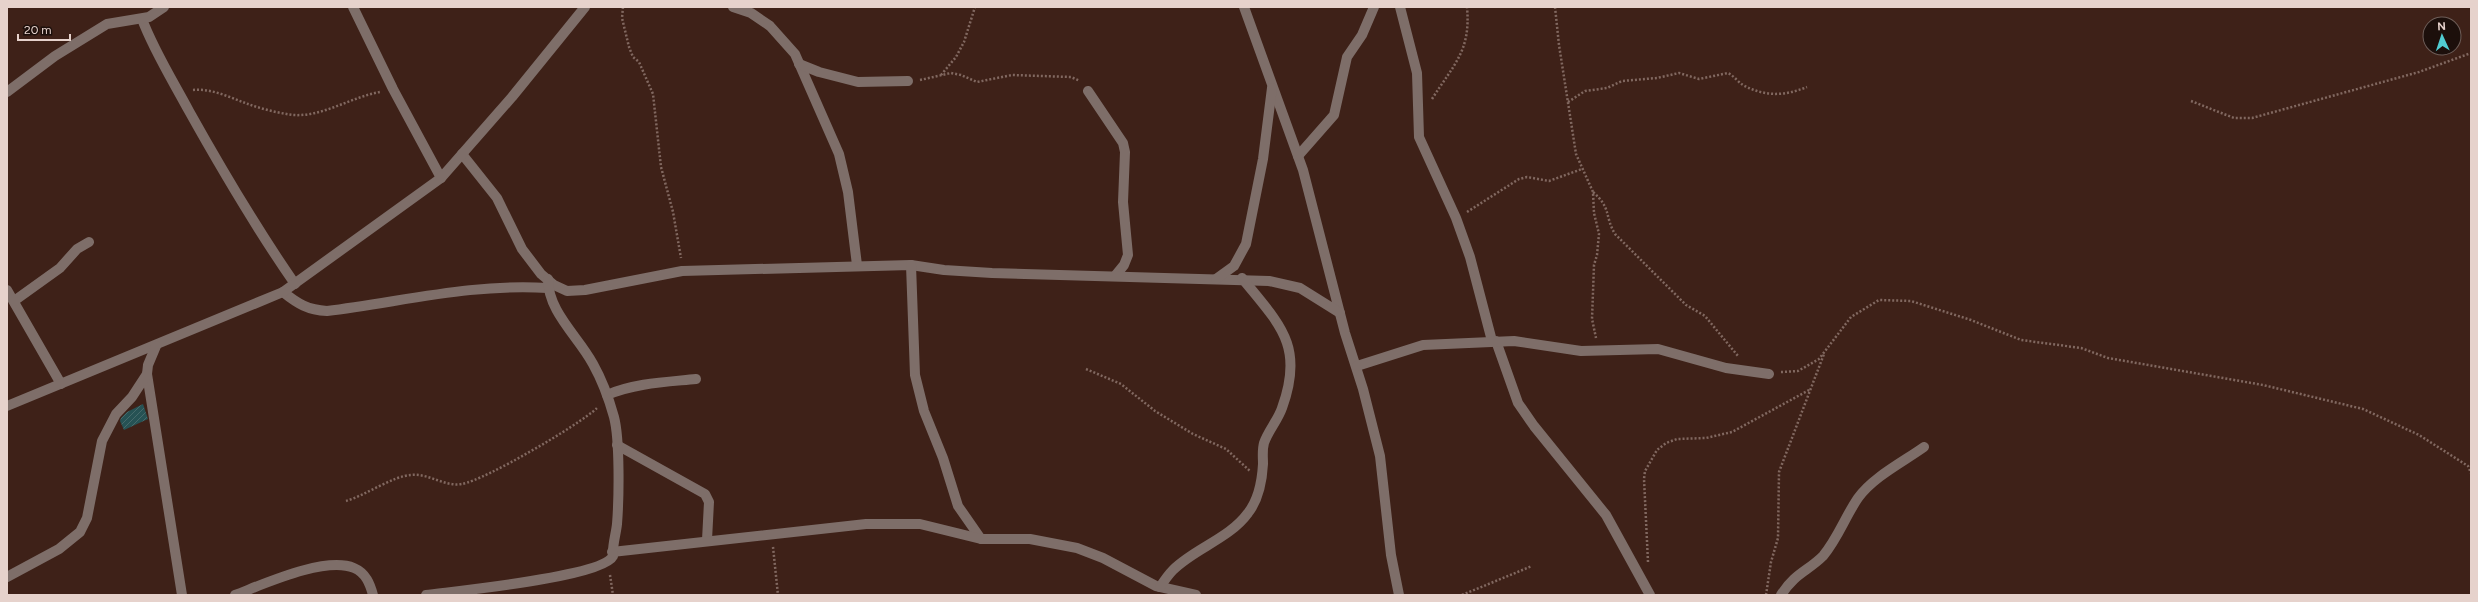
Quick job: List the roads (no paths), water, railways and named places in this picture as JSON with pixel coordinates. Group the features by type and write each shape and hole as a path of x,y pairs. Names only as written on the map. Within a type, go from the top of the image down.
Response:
{"street":[{"path":"7,92 55,56 107,24 127,19 142,19 164,7"},
{"path":"353,7 393,89 441,178"},
{"path":"7,406 156,346 283,292 295,284 441,178 512,97 585,7"},
{"path":"733,7 751,13 770,26 795,54 798,64 839,154 848,192 857,265"},
{"path":"1244,7 1298,156 1340,313 1357,366 1380,456 1391,555 1400,595"},
{"path":"1298,156 1334,115 1347,57 1362,35 1374,7"},
{"path":"1400,7 1417,73 1419,137 1456,218 1470,257 1494,341 1518,403 1534,426 1606,515 1650,595"},
{"path":"142,19 150,40 255,226 295,284"},
{"path":"798,64 819,72 858,82 908,81"},
{"path":"1216,279 1234,266 1246,244 1263,159 1272,86"},
{"path":"1088,91 1123,143 1125,152 1122,196 1128,254 1124,264 1115,276"},
{"path":"462,154 497,198 522,248 548,284 558,314 593,364 607,396 614,419 617,445 617,519 611,556"},
{"path":"14,301 60,268 77,248 89,242"},
{"path":"283,292 301,306 314,311 327,312 474,288 548,284 567,291 585,290 682,271 857,265 911,265 944,270 992,273 1216,279 1242,278 1286,283 1300,288 1340,313"},
{"path":"911,265 915,375 924,411 943,458 958,506 981,539"},
{"path":"1158,589 1173,570 1212,544 1247,514 1257,499 1261,480 1264,443 1282,410 1286,395 1291,354 1287,339 1278,322 1242,278"},
{"path":"7,290 61,384"},
{"path":"1357,366 1423,345 1494,341 1598,351 1658,349 1726,368 1769,374"},
{"path":"156,346 148,365 147,374 182,595"},
{"path":"7,577 59,549 80,532 87,518 102,441 116,414 132,397 147,374"},
{"path":"607,396 620,389 696,379"},
{"path":"617,445 705,494 709,502 707,540"},
{"path":"1781,595 1789,582 1822,556 1839,533 1858,498 1867,488 1924,447"},
{"path":"426,595 560,576 600,567 611,556 707,540 772,535 866,524 897,523 936,527 959,535 981,539 1030,539 1077,548 1102,558 1158,589 1196,595"},
{"path":"235,595 279,579 323,567 341,565 362,573 367,579 373,595"}]}
